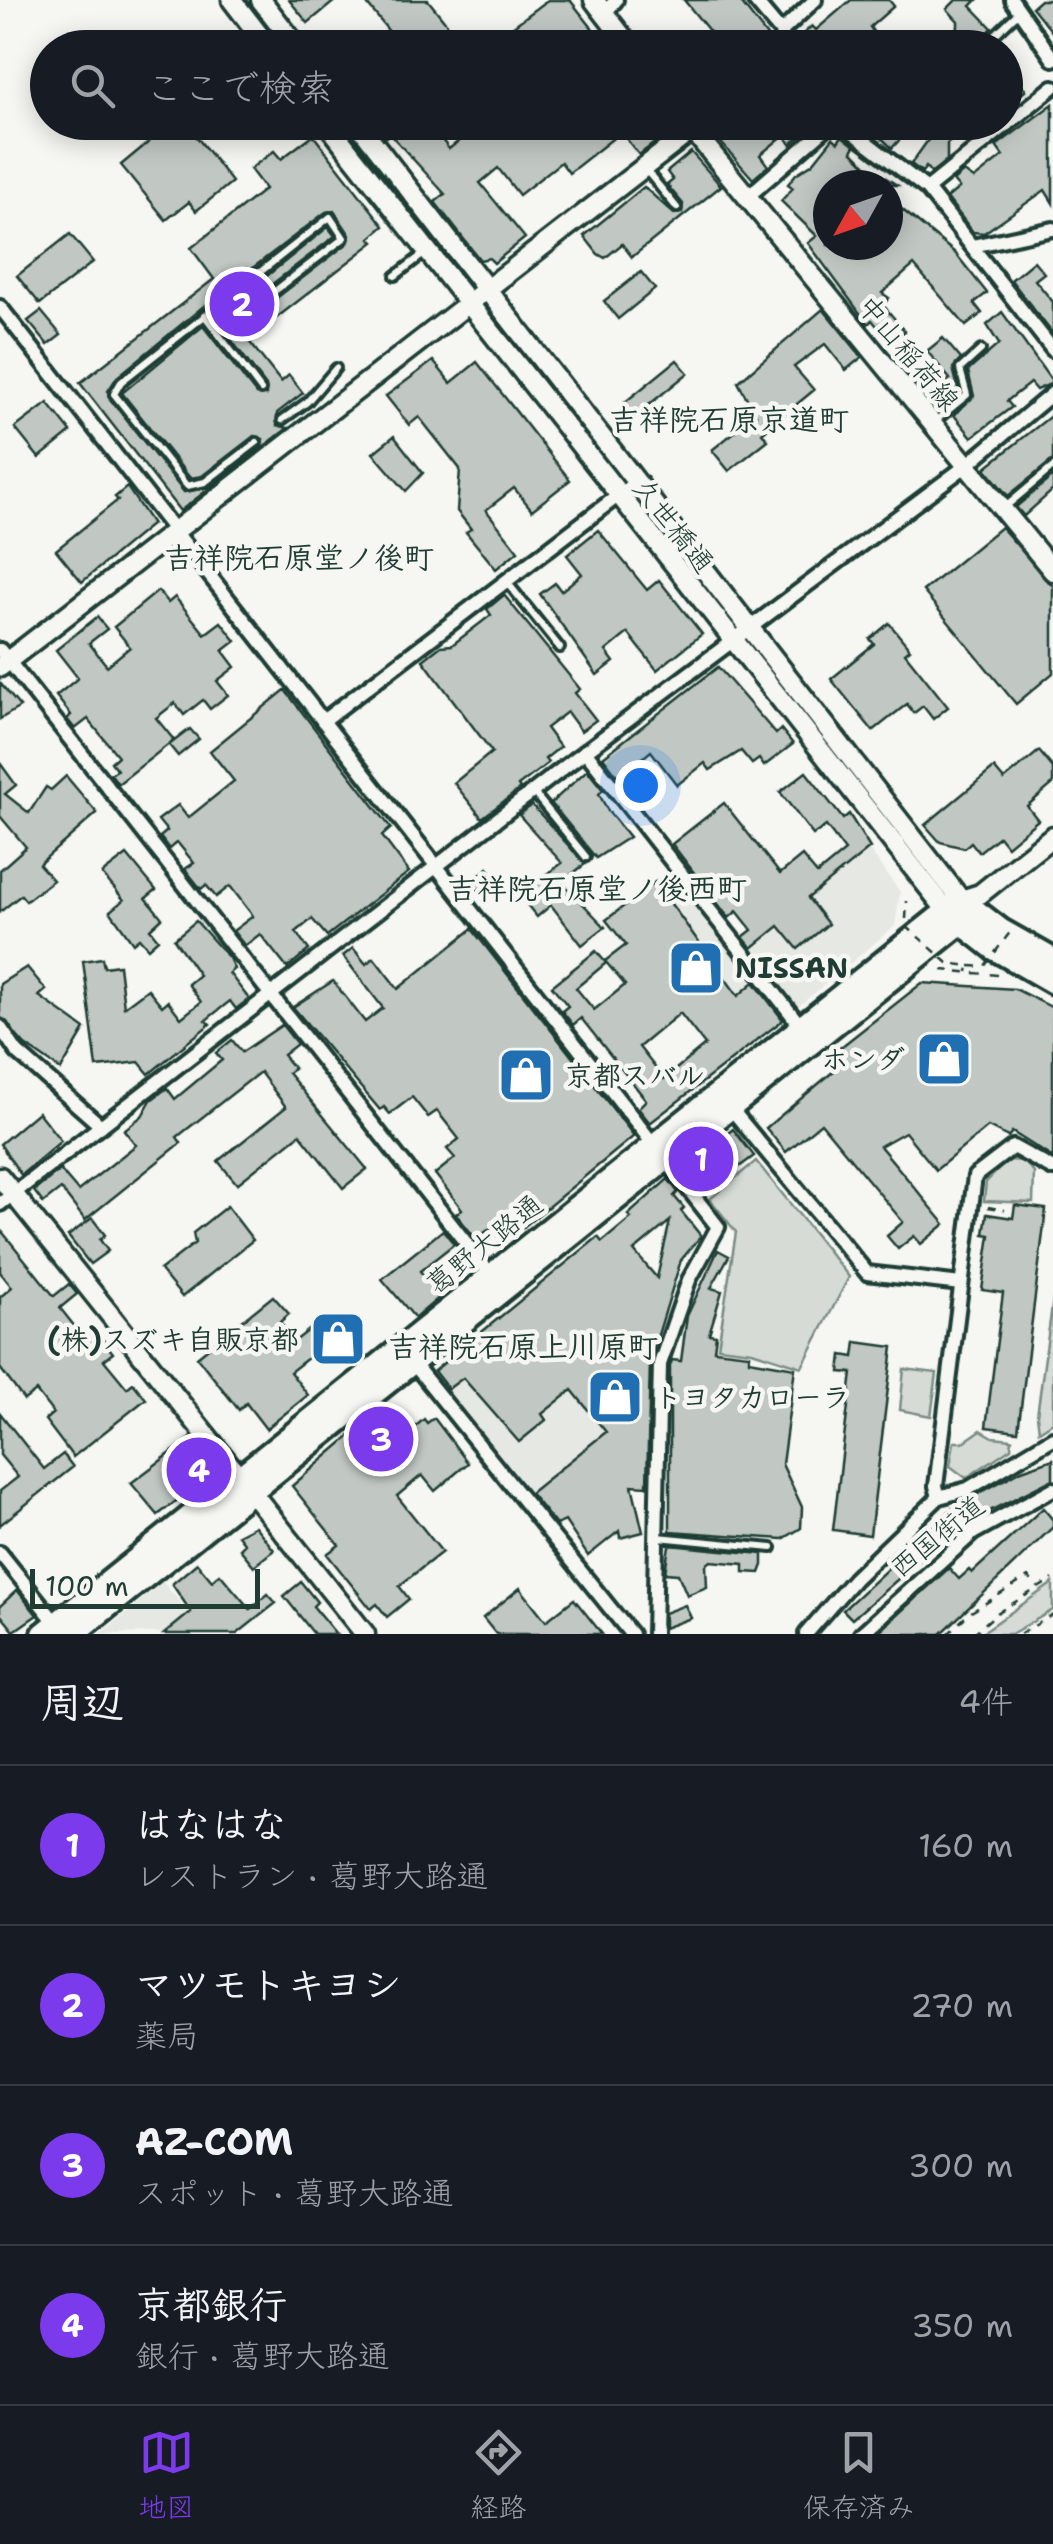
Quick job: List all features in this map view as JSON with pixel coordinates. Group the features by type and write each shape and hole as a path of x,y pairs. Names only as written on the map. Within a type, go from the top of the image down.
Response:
{"highway":[{"path":"965,908 1053,960"},
{"path":"965,908 994,948 1053,982"},
{"name":"葛野大路通","path":"60,1632 965,908"}],"street":[{"path":"232,0 254,30"},
{"path":"261,0 284,30"},
{"path":"754,0 778,30"},
{"path":"782,30 815,0"},
{"path":"1016,3 1053,59"},
{"path":"605,4 620,30"},
{"path":"1023,111 1053,87"},
{"name":"久世橋通","path":"340,140 730,641 965,908"},
{"name":"久世橋通","path":"371,140 965,908"},
{"path":"497,1283 3,659 178,532 674,140"},
{"name":"中山稲荷線","path":"700,140 1053,571"},
{"path":"746,198 815,140"},
{"path":"860,140 927,189 1053,350"},
{"path":"927,189 988,140"},
{"path":"972,246 1053,228"},
{"path":"0,307 718,1227 689,1280 660,1364 654,1634"},
{"path":"7,1199 730,641 967,465 1053,393"},
{"path":"323,721 636,482"},
{"path":"586,752 808,1035"},
{"path":"965,908 1053,836"},
{"path":"0,1027 17,1052 100,1126"},
{"path":"725,1101 867,1272 961,1284"},
{"path":"939,1498 936,1486 975,1176 1006,1150 1019,1147 1053,1170"},
{"path":"0,1177 7,1199 365,1634"},
{"path":"407,1356 631,1634"},
{"path":"806,1634 854,1579 939,1498 968,1489 1053,1438"},
{"name":"西国街道","path":"860,1634 973,1533 1053,1490"},
{"path":"0,1553 60,1632"}],"lane":[{"path":"994,30 1016,3"},
{"path":"644,167 676,208"},
{"path":"226,298 241,316 344,238 330,218 226,298 204,315 122,382 114,394 187,486 205,482 257,442"},
{"path":"395,276 426,252"},
{"path":"204,315 261,390"},
{"path":"933,423 967,395 960,369 981,350"},
{"path":"282,420 308,402 336,368"},
{"path":"1003,508 1053,467"},
{"path":"506,581 560,648"},
{"path":"533,792 586,858"},
{"path":"658,1538 772,1548"}],"path":[{"path":"907,901 906,929 948,963 997,974"},
{"path":"942,970 984,967 1014,926"},
{"path":"971,1205 1005,1210"},
{"path":"948,1634 968,1614 1028,1578 1038,1587"},
{"path":"973,1634 1053,1579"},
{"path":"1020,1634 1053,1615"}],"shaded area":[{"path":"869,850 900,892 895,926 795,1009 738,939 806,885 814,895"},
{"name":"NISSAN","path":"671,868 788,1017 722,1069 604,920"},
{"path":"1008,1160 1024,1161 1034,1173 1033,1203 984,1201 986,1182"},
{"path":"756,1161 849,1277 802,1367 752,1351 718,1347 736,1232 710,1199"},
{"path":"1053,1299 1053,1422 1039,1431 1037,1415"},
{"path":"508,1311 605,1432 529,1492 432,1371"},
{"path":"904,1369 937,1373 931,1416 900,1410"},
{"path":"981,1430 993,1437 1012,1439 1011,1448 966,1478 950,1466 954,1442 964,1442"},
{"path":"163,1582 205,1632 101,1634"},
{"path":"1053,1583 1053,1610 1011,1634 980,1634"}],"building":[{"path":"289,0 336,0 308,23"},
{"path":"364,0 428,0 452,30 388,30"},
{"path":"548,0 570,0 594,30 508,30"},
{"path":"684,0 739,0 762,30 708,30"},
{"path":"851,0 889,0 894,6 870,27 872,30 816,30"},
{"path":"956,0 977,0 971,6 992,28 954,30 958,21 947,9"},
{"path":"1040,0 1053,0 1053,33 1032,7"},
{"path":"1053,104 1053,203 1045,190 984,233 973,232 947,198 959,188 953,181 964,172 974,179 1003,156 996,146 1004,140 1023,140 1023,126"},
{"path":"151,140 199,140 232,182 196,211 189,202 166,220 121,165"},
{"path":"306,140 317,140 384,226 370,238 374,242 248,340 281,382 289,375 303,393 277,413 277,425 288,428 180,511 80,383 214,279 191,248 265,189 250,169 274,151 281,159","holes":["334,211 350,235 348,243 244,323 236,322 226,308 214,317 266,386 266,395 256,394 203,326 122,393 190,478 202,476 254,436 263,439 261,447 209,487 184,492 109,398 108,391 117,377 326,212"]},
{"path":"396,140 442,140 449,149 460,140 611,140 569,173 561,162 519,195 498,168 480,183 525,238 494,263 489,258 480,260 435,202 445,194"},
{"path":"627,140 658,140 639,155"},
{"path":"719,140 778,140 760,155 768,166 753,179"},
{"path":"836,140 847,140 855,146 852,151 873,170 813,170 813,232 781,201 793,188 788,184 796,174"},
{"path":"884,140 899,140 892,148"},
{"path":"928,140 952,140 947,144 947,160 931,173 926,167 922,172 911,164"},
{"path":"691,152 721,186 632,257 622,244 605,258 598,254 584,236 644,187 674,214 682,213 683,204 667,185 673,180 667,172"},
{"path":"903,210 955,253 987,293 974,303 982,313 966,326 914,265 882,293 889,298 883,305 905,331 891,343 872,320 868,324 821,260 903,260"},
{"path":"328,227 335,236 242,307 237,300"},
{"path":"70,234 93,262 40,304 17,276"},
{"path":"1034,261 1044,273 1035,280 1053,302 1053,334 1011,280"},
{"path":"641,272 655,289 618,319 604,301"},
{"path":"823,309 862,357 846,370 825,344 794,367 814,390 762,433 768,440 729,471 712,450 756,415 738,382"},
{"path":"41,311 61,335 48,345 28,321"},
{"path":"1002,312 1053,383 1036,390 1030,383 1007,401 1012,407 972,437 954,415 974,396 968,371 999,344 987,325"},
{"path":"943,338 961,359 953,368 959,392 937,409 927,397 950,379 927,351"},
{"path":"677,360 688,373 634,417 624,403"},
{"path":"433,361 451,383 477,362 570,480 532,510 514,488 486,510 518,551 496,569 466,532 471,529 457,511 460,469 419,417 409,425 386,396"},
{"path":"48,403 71,432 39,458 15,428"},
{"path":"1053,414 1053,460 1008,496 985,468"},
{"path":"394,436 423,473 406,491 373,453"},
{"path":"1053,476 1053,490 1024,516 1016,507"},
{"path":"127,487 152,524 82,582 56,550 118,500 115,497"},
{"path":"1001,527 1053,586 1053,673 1016,704 923,591"},
{"path":"598,530 647,590 659,580 702,634 657,670 628,633 606,651 614,662 597,675 540,594 555,583 561,591 582,574 567,555"},
{"path":"158,591 168,603 175,597 205,634 221,622 236,641 223,651 235,667 217,681 228,695 210,709 203,700 184,715 175,703 156,718 174,740 118,784 111,774 117,770 111,762 118,756 88,719 75,729 67,719 71,715 56,696 78,678 56,650 97,617 107,629 89,643 107,666 130,647 114,627"},
{"path":"504,595 580,689 575,693 596,720 581,731 567,712 546,728 560,747 545,759 548,763 518,786 520,789 482,818 454,783 492,752 423,660 441,646 452,645 491,615 487,609"},
{"path":"889,623 910,649 905,653 948,707 933,719 923,706 914,713 907,704 873,731 831,679 874,644 870,639"},
{"path":"718,667 776,734 781,729 793,744 764,766 759,759 752,764 741,751 710,770 705,763 677,785 651,751 619,778 603,757"},
{"path":"0,683 20,707 0,719"},
{"path":"285,690 391,828 382,836 409,872 327,936 312,919 296,932 309,950 287,968 260,934 245,946 233,931 253,916 230,886 216,897 206,885 201,889 185,869 194,863 177,842 169,849 160,837 167,831 158,820 178,805 188,818 234,781 210,751"},
{"path":"190,729 199,739 178,756 169,745"},
{"path":"1039,751 1053,768 1053,784 1027,806 1038,820 1007,846 999,836 979,852 971,842 964,848 940,842 925,825 994,768 1004,780"},
{"path":"0,763 16,785 5,794 29,813 46,787 51,790 66,776 97,813 39,864 53,880 26,901 21,895 0,912 0,870 26,847 0,816"},
{"path":"587,770 603,790 599,794 608,811 629,837 596,858 551,803"},
{"path":"806,772 843,819 849,814 870,848 808,898 828,924 798,949 779,926 752,948 743,937 752,930 737,911 729,918 672,844 724,803 780,874 802,856 817,874 845,851 826,826 813,835 780,792"},
{"path":"532,805 585,864 562,882 605,927 582,945 551,905 537,917 519,895 562,863 519,815"},
{"path":"127,855 156,890 146,898 162,918 150,929 158,939 148,948 139,938 133,943 110,911 124,900 102,874"},
{"path":"488,868 501,885 484,898 471,882"},
{"path":"655,882 738,996 754,982 783,1020 650,1123 638,1108 646,1100 581,1018 573,1025 562,1011 568,1006 552,986 596,951 606,963 576,988 594,1010 625,985 605,961 626,945 606,920","holes":["680,1013 705,1045 664,1079 639,1047"]},
{"path":"196,921 229,958 234,969 229,973 249,999 236,1009 230,1001 206,1020 210,1024 149,1074 139,1062 97,1067 83,961 102,958 104,967 119,965 124,1007 148,989 162,1006 168,1001 181,1018 201,1002 188,984 199,975 174,939"},
{"name":"京都スバル","path":"472,929 634,1136 515,1234 508,1226 496,1235 491,1228 476,1239 456,1214 462,1209 435,1174 455,1158 447,1149 459,1139 437,1111 428,1117 412,1097 390,1114 384,1107 380,1110 293,1007 333,981 365,1022 383,1008 343,956 353,948 366,964 374,958 398,989"},
{"path":"27,967 46,990 39,996 85,1029 61,1070 25,1045 0,1017 0,984"},
{"name":"ホンダ","path":"922,983 1015,989 1053,1008 1053,1158 1012,1132 1008,1137 988,1127 936,1170 905,1132 880,1146 945,1224 921,1244 914,1236 898,1249 887,1236 903,1222 821,1123 786,1152 766,1128 841,1065 832,1054"},
{"path":"282,1025 297,1044 283,1055 294,1069 288,1073 367,1169 343,1188 300,1134 237,1184 218,1161 286,1107 260,1072 177,1137 181,1143 85,1220 61,1189 43,1203 34,1191 60,1170 78,1191 136,1145 124,1130 142,1116 151,1100 167,1088 175,1099 222,1060 216,1053 232,1040 242,1052"},
{"path":"38,1112 61,1141 21,1175 0,1144"},
{"path":"733,1129 754,1156 704,1193 685,1168"},
{"path":"668,1179 678,1192 674,1196 684,1208 681,1211 701,1236 681,1260 650,1361 647,1486 632,1485 643,1532 620,1538 619,1531 588,1556 565,1521 556,1525 530,1493 606,1432 572,1390 542,1414 546,1420 519,1442 463,1378 448,1389 434,1371 598,1237 602,1242 631,1218 628,1215","holes":["670,1221 657,1278 634,1251"]},
{"path":"1015,1205 1046,1209 1018,1431 986,1427 1003,1293 982,1290 990,1235 984,1234 987,1214 1013,1218"},
{"path":"227,1206 253,1240 182,1297 160,1270 195,1243 193,1233"},
{"path":"92,1218 105,1235 100,1240 108,1251 90,1264 68,1236"},
{"path":"0,1229 54,1296 69,1284 77,1294 60,1308 83,1337 94,1328 113,1353 104,1360 127,1388 133,1383 146,1399 73,1457 45,1420 53,1413 36,1391 24,1400 0,1368 0,1297 12,1287 0,1272"},
{"path":"443,1230 454,1244 420,1271 441,1296 415,1318 382,1279"},
{"path":"718,1250 729,1256 711,1288 722,1291 709,1334 716,1335 714,1350 749,1354 749,1360 795,1368 782,1464 802,1507 801,1528 783,1539 670,1531 670,1366 672,1360 681,1361 687,1316"},
{"path":"273,1296 289,1314 280,1322 295,1341 323,1319 336,1336 290,1372 308,1395 266,1429 246,1403 239,1410 197,1357"},
{"path":"856,1342 893,1347 870,1535 833,1530 852,1373 840,1372 842,1355 854,1357"},
{"path":"0,1413 44,1469 63,1454 73,1467 0,1525 0,1491 18,1477 0,1455"},
{"path":"393,1413 409,1432 424,1419 427,1423 434,1418 468,1463 435,1491 422,1475 397,1496 442,1552 399,1586 409,1599 387,1617 377,1604 371,1609 327,1554 339,1545 292,1486 362,1426 382,1422"},
{"path":"191,1438 208,1458 206,1478 158,1515 131,1483"},
{"path":"1053,1459 1053,1479 958,1527 852,1619 843,1610 953,1508 1022,1470"},
{"path":"1043,1508 1053,1520 1053,1527 941,1634 876,1634 949,1568 959,1579 969,1570 972,1573"},
{"path":"255,1526 274,1550 254,1566 240,1549 245,1544 238,1535"},
{"path":"669,1545 763,1554 763,1565 760,1573 744,1572 744,1564 711,1561 706,1565 707,1587 687,1595 678,1574 665,1573"},
{"path":"197,1563 212,1581 220,1574 250,1609 268,1594 276,1603 237,1634 164,1634 191,1612 172,1584"},
{"path":"301,1582 317,1602 313,1606 336,1634 314,1634 284,1596"},
{"path":"520,1588 546,1621 574,1599 602,1634 496,1634 483,1618"},
{"path":"17,1590 37,1615 14,1631 0,1614 0,1606"},
{"path":"685,1605 691,1618 664,1628 664,1613"}],"place":[{"name":"マツモトキヨシ","path":"242,304"},
{"name":"NISSAN","path":"696,968"},
{"name":"ホンダ","path":"944,1059"},
{"name":"京都スバル","path":"526,1075"},
{"name":"はなはな","path":"701,1159"},
{"name":"(株)スズキ自販京都","path":"338,1339"},
{"name":"トヨタカローラ","path":"615,1397"},
{"name":"AZ-COM","path":"381,1439"},
{"name":"京都銀行","path":"199,1470"}],"district":[{"name":"吉祥院石原京道町","path":"729,419"},
{"name":"吉祥院石原堂ノ後町","path":"299,557"},
{"name":"吉祥院石原堂ノ後西町","path":"597,888"},
{"name":"吉祥院石原上川原町","path":"523,1346"}]}
